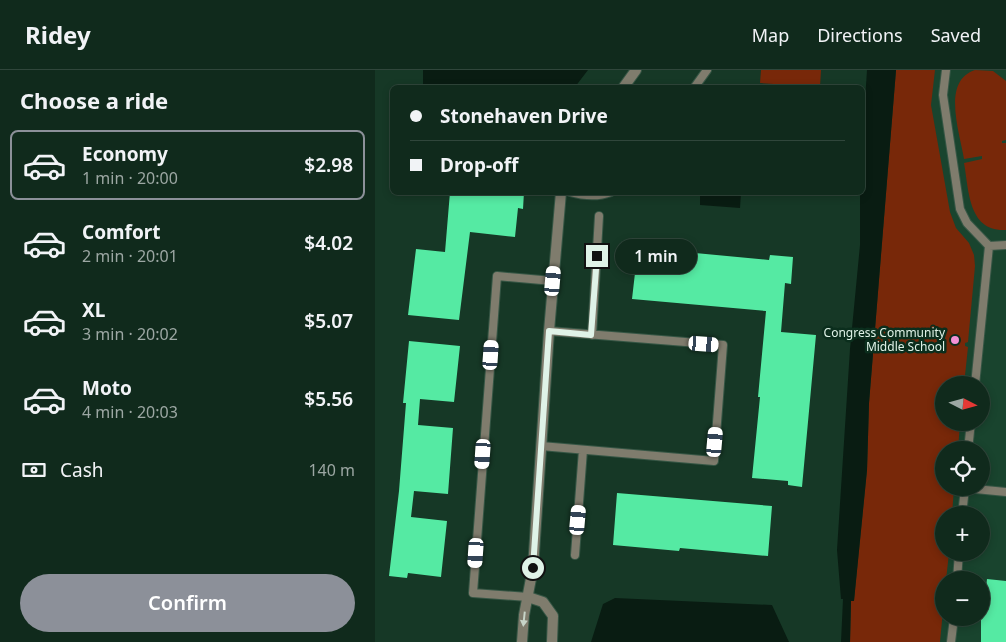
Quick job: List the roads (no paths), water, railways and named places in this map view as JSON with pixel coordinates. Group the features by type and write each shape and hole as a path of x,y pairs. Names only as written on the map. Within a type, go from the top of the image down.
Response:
{"street":[{"path":"625,85 636,70"},
{"path":"522,642 524,615 533,568 549,331 561,195"},
{"path":"527,597 543,602 553,616 552,642"}],"lane":[{"path":"696,85 707,70"},
{"path":"946,70 943,95 960,209 967,223 989,246 976,376"},
{"path":"584,195 601,195"},
{"path":"591,335 599,216"},
{"path":"989,246 1006,245"},
{"path":"527,597 473,593 497,276 553,281"},
{"path":"541,446 714,462 723,345 549,331"},
{"path":"575,555 583,450"},
{"path":"990,490 1006,492"},
{"path":"951,642 952,626"}],"place":[{"name":"Congress Community Middle School","path":"955,340"}]}
